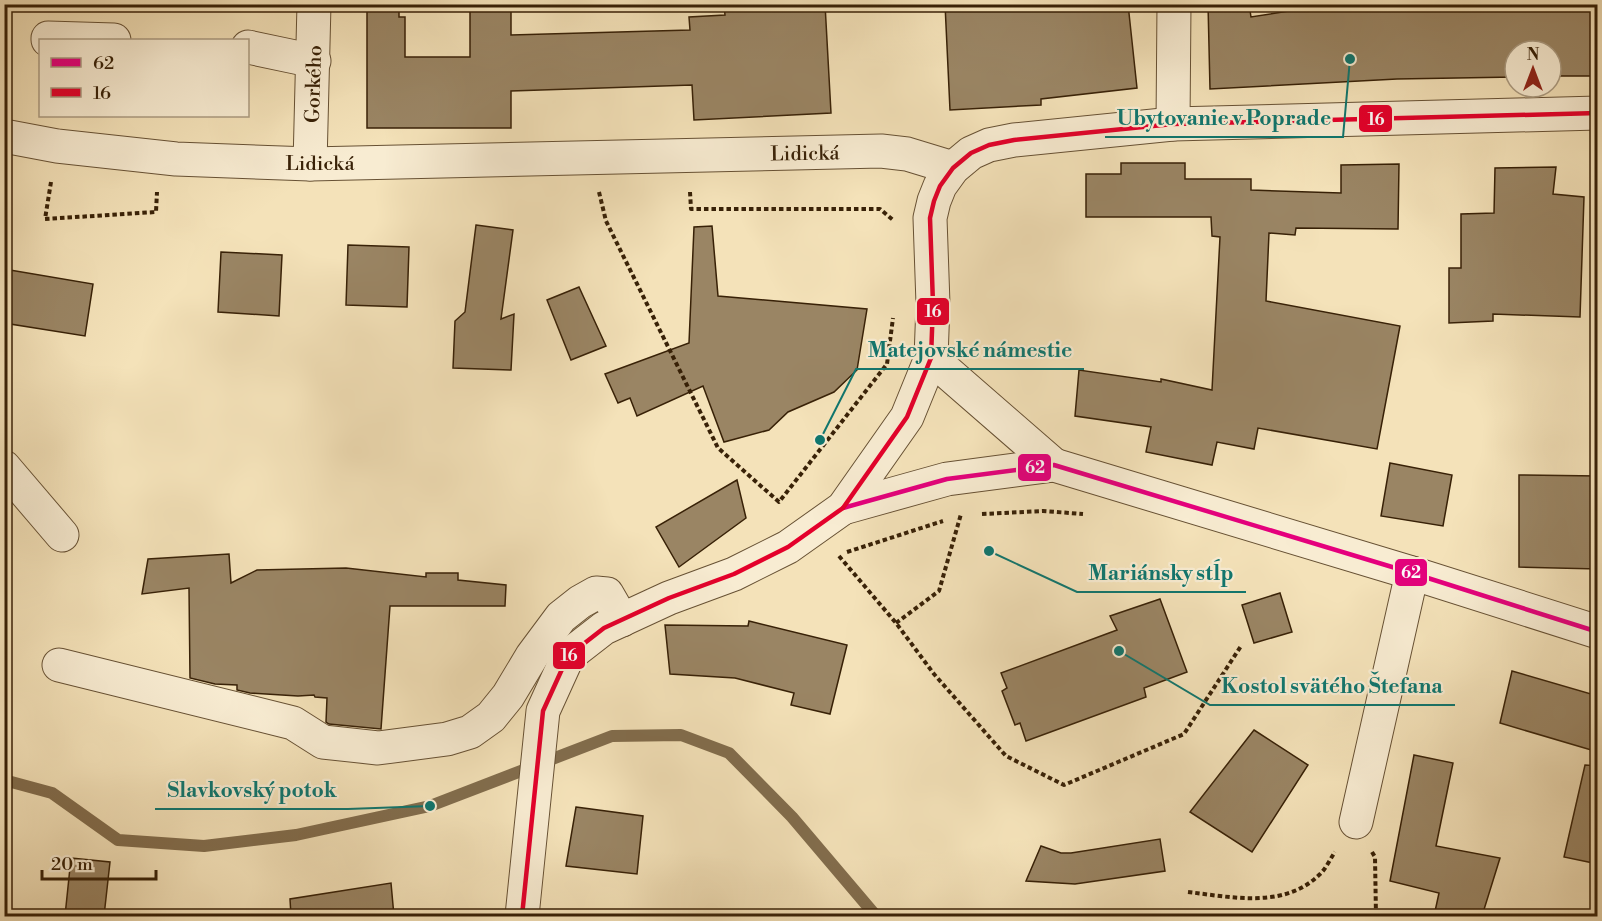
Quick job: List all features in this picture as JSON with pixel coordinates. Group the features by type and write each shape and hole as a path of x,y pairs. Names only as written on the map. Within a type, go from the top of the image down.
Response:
{"street":[{"name":"Gorkého","path":"310,164 314,4"},
{"path":"1173,124 1174,4"},
{"path":"48,39 81,39"},
{"path":"249,47 314,61"},
{"path":"522,916 543,711 568,656 604,628 669,598 734,574 788,547 843,508 907,417 931,358 933,304 930,218 940,186 953,168 971,153 989,145 1014,140 1173,124 1598,113"},
{"name":"Lidická","path":"4,136 57,146 176,159 310,164 881,151 907,154 953,168"},
{"path":"931,358 1054,465 1412,573 1598,632"},
{"path":"843,508 947,479 1054,465"},
{"path":"4,467 62,535"},
{"path":"1356,822 1412,573"},
{"path":"59,665 293,723 323,742 378,748 447,739 470,732 490,717 508,696 532,656 561,617 588,597 596,593 607,594 622,620"}],"path":[{"path":"57,146 45,219 156,212 157,182"},
{"path":"690,188 691,208 880,208 898,225"},
{"path":"598,190 606,221 718,448 779,502 887,364 895,309"},
{"path":"896,623 939,591 961,515 947,479"},
{"path":"973,514 1043,510 1090,514"},
{"path":"961,515 838,555 896,623 934,674 1006,756 1064,784 1184,734 1241,646"},
{"path":"1188,892 1252,899 1294,892 1320,875 1356,822 1375,856 1376,916"}],"building":[{"path":"367,4 399,4 399,17 405,17 405,57 470,57 470,4 511,4 511,35 690,30 689,17 725,15 724,4 825,4 831,113 694,120 692,85 511,91 511,128 367,128"},
{"path":"945,4 1128,4 1137,88 1041,99 1041,105 950,110"},
{"path":"1208,4 1249,4 1251,17 1333,4 1598,4 1598,76 1563,76 1563,39 1503,39 1503,77 1397,79 1210,89"},
{"path":"1121,163 1185,163 1185,179 1251,179 1251,190 1341,193 1341,165 1399,164 1398,229 1296,228 1295,235 1269,233 1266,301 1400,326 1377,449 1258,428 1254,449 1217,442 1212,465 1146,452 1151,427 1075,416 1079,370 1161,382 1161,379 1212,390 1220,237 1212,236 1211,217 1086,217 1086,174 1121,174"},
{"path":"1556,167 1553,194 1584,197 1580,317 1493,314 1493,321 1449,323 1449,268 1461,268 1461,214 1494,213 1495,168"},
{"path":"476,225 513,230 501,319 514,314 511,370 453,368 455,321 465,312"},
{"path":"712,226 718,296 867,309 857,370 834,392 788,412 769,430 724,442 703,386 637,416 630,398 618,403 605,374 689,343 694,227"},
{"path":"348,245 409,247 407,307 346,305"},
{"path":"221,252 282,255 279,316 218,312"},
{"path":"4,269 93,284 85,336 4,323"},
{"path":"579,287 606,346 571,360 547,300"},
{"path":"1390,463 1452,475 1443,526 1381,516"},
{"path":"1519,475 1598,476 1598,569 1519,567"},
{"path":"737,480 746,518 679,567 656,527"},
{"path":"229,554 231,583 257,570 346,568 426,577 426,573 458,573 458,580 506,585 505,606 390,606 381,729 329,724 326,722 327,698 314,695 250,693 237,690 237,685 215,684 190,678 189,588 142,594 148,559"},
{"path":"1280,593 1292,632 1254,643 1242,605"},
{"path":"1160,599 1187,672 1144,688 1146,697 1026,741 1020,723 1015,725 1002,691 1007,688 1001,673 1117,630 1110,616"},
{"path":"749,621 847,645 830,714 791,705 794,693 735,678 670,674 665,625 748,626"},
{"path":"1512,671 1598,696 1598,752 1500,723"},
{"path":"1254,730 1308,765 1252,852 1190,812"},
{"path":"1414,755 1453,763 1436,846 1500,858 1482,916 1434,916 1439,893 1390,881"},
{"path":"1585,765 1598,766 1598,864 1564,857"},
{"path":"576,807 643,816 637,874 566,866"},
{"path":"1160,839 1165,871 1075,884 1026,881 1041,846 1061,853 1071,853"},
{"path":"71,858 110,862 104,916 65,916"},
{"path":"391,883 394,916 291,916 290,899"}],"waterway":[{"path":"4,780 52,793 118,840 204,846 296,835 430,806 612,736 681,735 729,753 792,817 876,916"}],"transit line":[{"name":"16","path":"522,916 543,711 568,656 604,628 669,598 734,574 788,547 843,508 907,417 931,358 933,304 930,218 940,186 953,168 971,153 989,145 1014,140 1173,124 1598,113"},
{"name":"62","path":"843,508 947,479 1054,465 1412,573 1598,632"}],"place":[{"name":"Ubytovanie v Poprade","path":"1350,59"},
{"name":"Matejovské námestie","path":"820,440"},
{"name":"Mariánsky stĺp","path":"989,551"},
{"name":"Kostol svätého Štefana","path":"1119,651"},
{"name":"Slavkovský potok","path":"430,806"}]}
